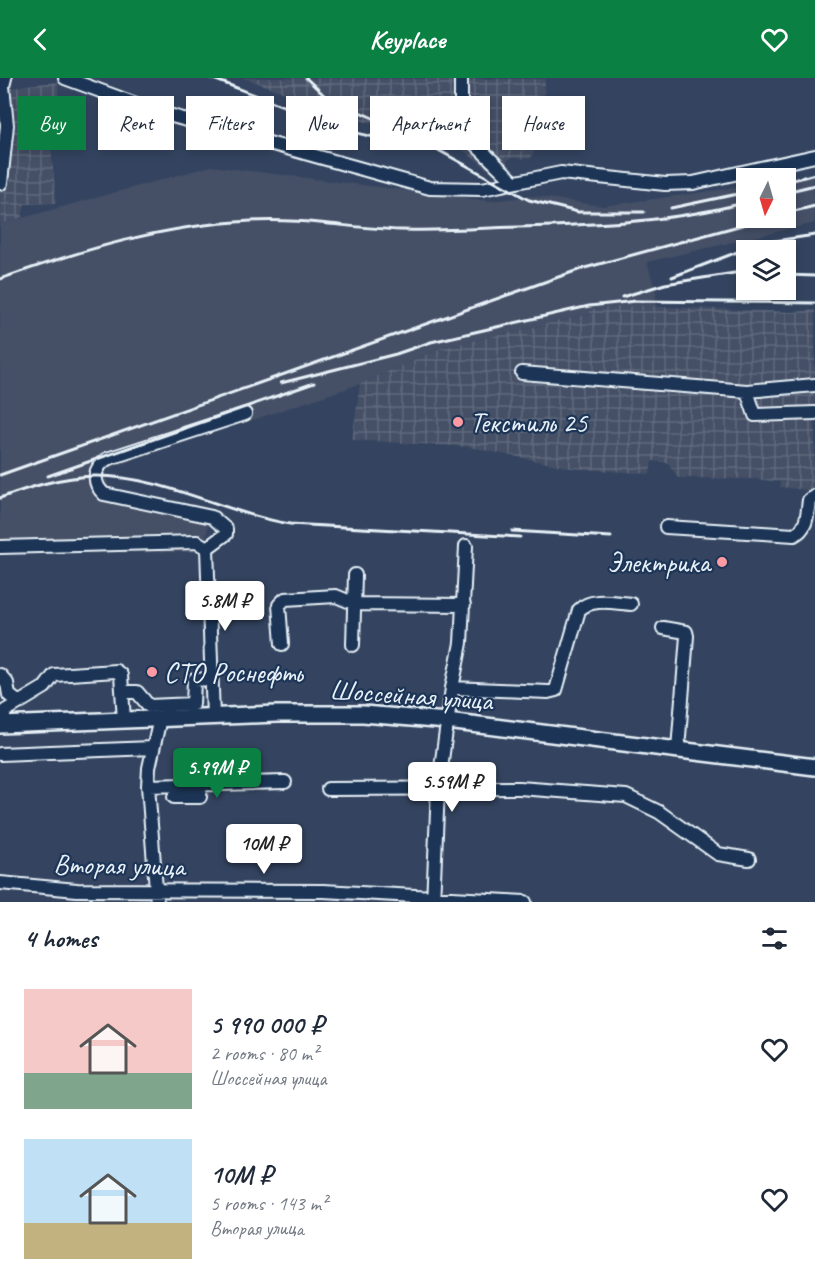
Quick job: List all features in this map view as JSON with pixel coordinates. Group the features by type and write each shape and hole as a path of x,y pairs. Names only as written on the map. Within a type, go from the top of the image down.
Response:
{"main road":[{"name":"Шоссейная улица","path":"1,725 327,713 447,721 815,767"}],"street":[{"path":"1,183 7,125 3,86 6,78"},
{"path":"66,78 158,112 430,188 463,191 561,173 643,182 693,183 815,156"},
{"path":"462,78 461,120 472,141 514,182"},
{"path":"522,373 747,392 815,385"},
{"path":"747,392 755,415 815,413"},
{"path":"207,548 226,534 222,524 212,518 104,494 96,482 96,470 99,464 107,459 245,414"},
{"path":"666,527 794,535 801,532 806,523 809,500 815,496"},
{"path":"0,547 197,542 207,548"},
{"path":"433,899 438,789 464,605 466,546"},
{"path":"207,548 213,717"},
{"path":"353,645 355,575"},
{"path":"282,644 281,601 336,596 355,604 464,605"},
{"path":"452,688 548,692 556,690 579,610 584,605 597,602 631,604"},
{"path":"663,628 686,632 687,636 678,749"},
{"path":"9,698 45,687 51,678 60,674 116,671 122,675 124,720"},
{"path":"0,675 7,683 9,698 1,725"},
{"path":"123,692 137,692 149,706 193,704 194,680 211,679"},
{"path":"157,897 148,786 152,748 160,718"},
{"path":"0,754 152,748"},
{"path":"148,786 285,782"},
{"path":"174,798 200,797 201,784"},
{"path":"328,789 519,788 626,796 659,812 718,854 749,859"},
{"name":"Вторая улица","path":"0,883 157,897 299,891 525,902"}],"shaded area":[{"path":"244,78 545,79 544,96 502,96 502,150 534,150 531,159 510,158 496,175 462,150 490,150 490,96 370,96 370,123 358,120 358,96 293,96"},
{"path":"58,82 59,96 18,96 18,150 51,150 56,203 25,204 22,218 0,224 0,86 13,88"},
{"path":"211,166 490,201 534,196 603,206 736,188 736,228 793,228 647,262 656,292 656,307 590,309 590,314 441,348 360,384 104,470 109,487 209,513 205,552 0,553 0,224"},
{"path":"813,174 815,223 796,227 796,177"},
{"path":"638,306 793,312 815,310 815,491 780,487 780,482 757,479 678,478 668,463 652,461 650,474 571,468 469,447 352,440 360,384 441,348 590,314 590,309"}],"railway":[{"path":"211,78 348,131 370,136"},
{"path":"306,78 326,97 409,134 529,200 578,212 644,212"},
{"path":"796,179 815,174"},
{"path":"796,190 815,185"},
{"path":"671,208 736,194"},
{"path":"0,279 61,258 123,241 155,233 218,223 270,220 381,229 444,230 634,221 691,214 736,205"},
{"path":"796,211 815,206"},
{"path":"0,475 581,269 736,227"},
{"path":"672,277 761,243 815,235"},
{"path":"622,297 665,284 736,273"},
{"path":"796,275 815,276"},
{"path":"281,383 396,354 431,342 589,306 636,301 815,303"},
{"path":"48,476 314,383"},
{"path":"0,498 58,480 94,476 119,477 168,488 241,512 290,524 520,537"},
{"path":"512,531 611,537"}],"place":[{"name":"Текстиль 25","path":"458,422"},
{"name":"Электрика","path":"722,562"},
{"name":"СТО Роснефть","path":"152,672"}]}
